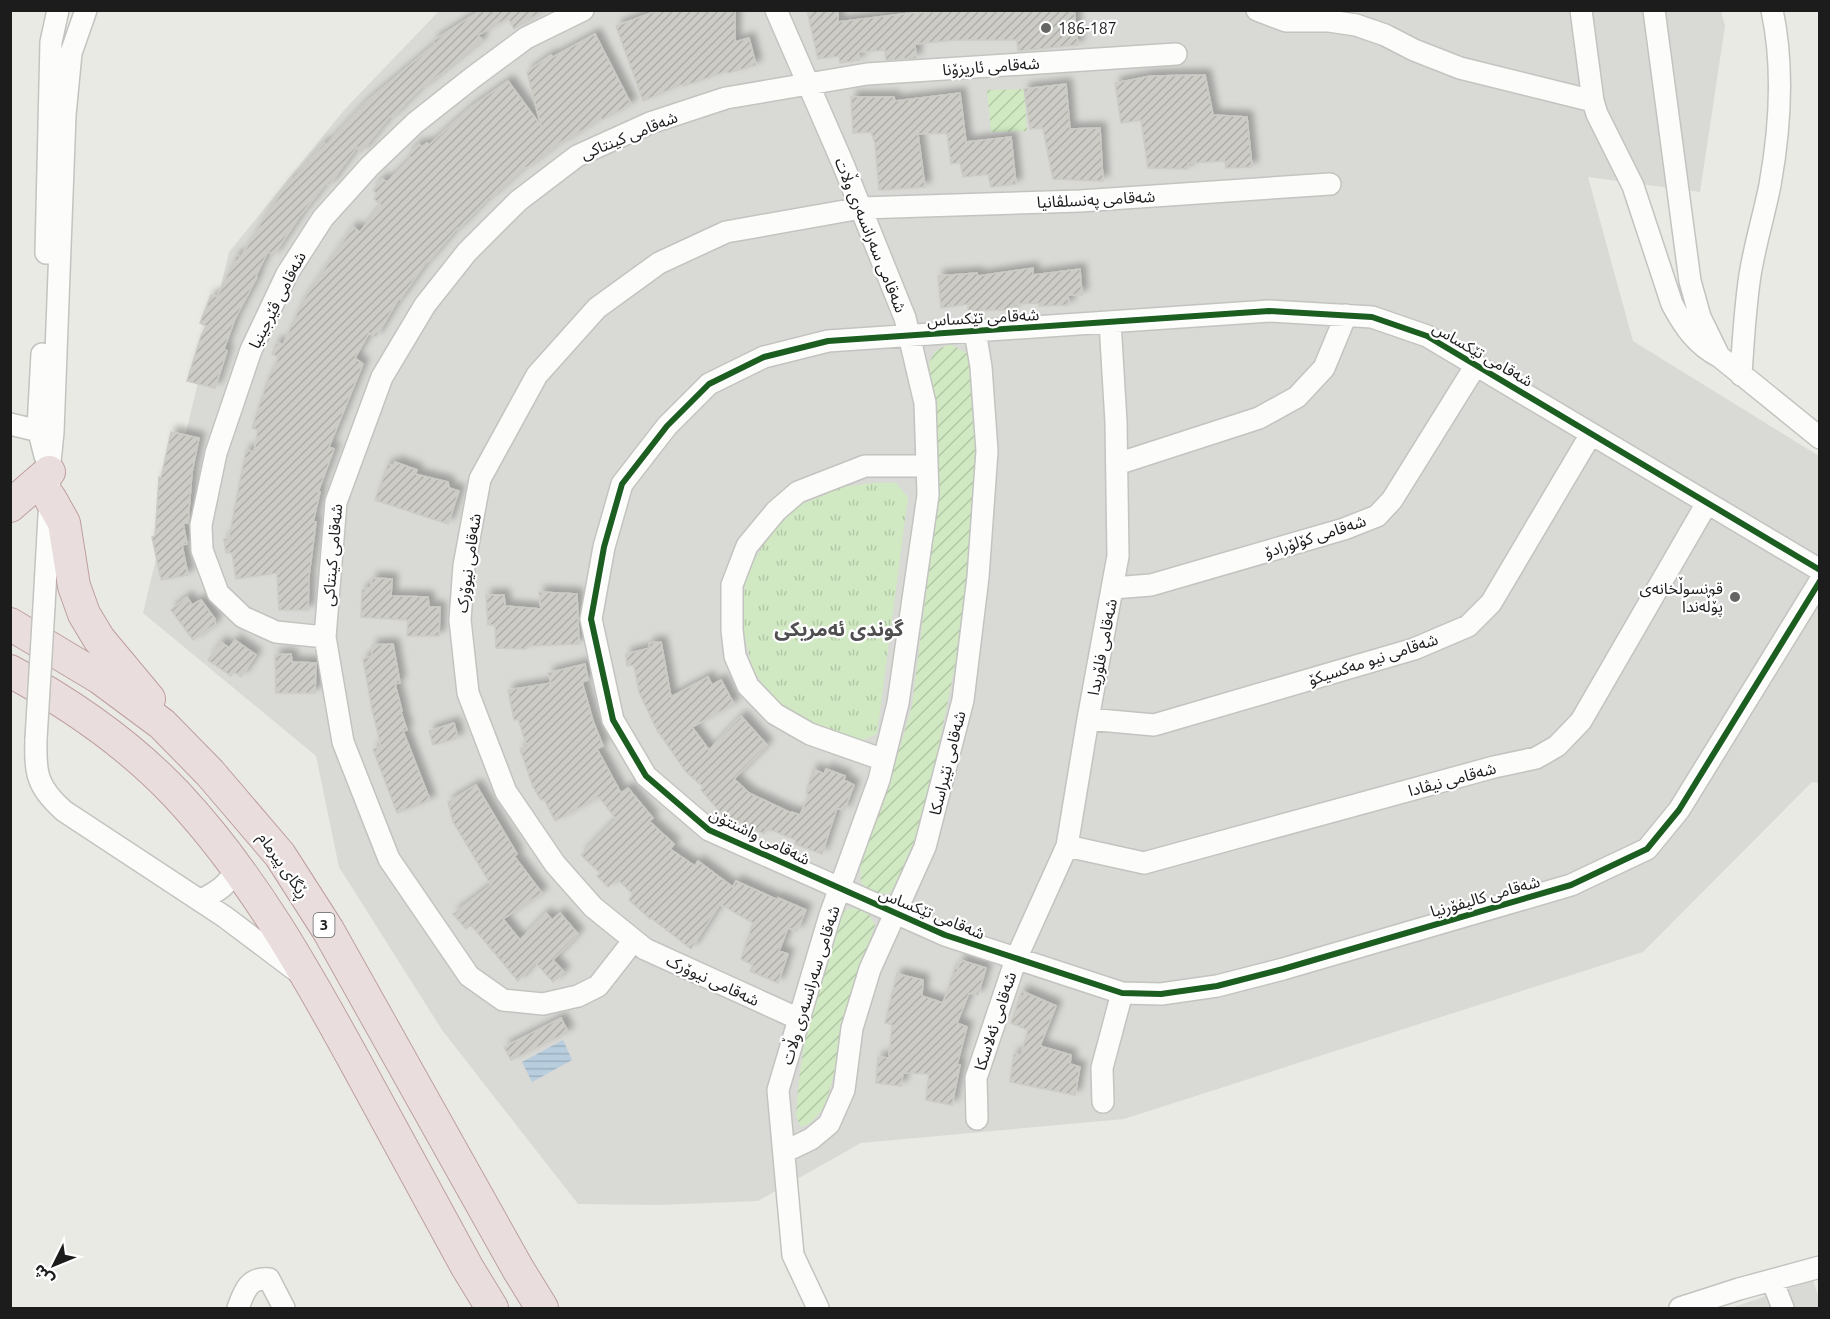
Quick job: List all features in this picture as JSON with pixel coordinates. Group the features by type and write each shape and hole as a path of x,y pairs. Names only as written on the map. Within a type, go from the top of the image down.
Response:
{"highway":[{"path":"10,506 49,485 64,523 74,586 84,614 99,639 152,704 162,724"},
{"name":"ڕێگای پیرمام","path":"10,624 100,678 162,724 210,773 280,855 305,892 542,1308"},
{"path":"10,671 38,686 99,726 156,774 202,824 236,867 310,981 461,1257 492,1308"}],"street":[{"path":"49,485 38,428 45,283 51,42 58,10"},
{"path":"86,10 71,53 65,115 53,432 35,762 38,777 53,802 94,832 148,864 201,900 310,981"},
{"name":"شەقامی ڤێرجینیا","path":"325,637 276,632 243,617 218,593 202,550 201,525 216,453 251,351 286,274 323,218 370,166 415,123 526,38 583,10"},
{"name":"شەقامی سەرانسەری وڵات","path":"776,10 861,208 905,318 925,403 928,495 900,691 879,780 839,889 778,1090 794,1255 818,1308"},
{"path":"1257,10 1286,21 1329,21 1356,25 1385,35 1452,66 1593,101"},
{"path":"1581,10 1593,101 1603,128 1633,186 1672,304 1682,322 1706,349 1720,357 1820,438"},
{"path":"1654,10 1690,281 1700,317 1720,357"},
{"path":"1741,375 1750,274 1770,184 1777,124 1777,56 1772,10"},
{"name":"شەقامی ئاریزۆنا","path":"808,84 867,74 1176,54"},
{"name":"شەقامی کینتاکی","path":"634,939 598,986 578,996 543,1004 503,1000 469,976 389,859 343,742 325,637 336,502 382,377 425,305 467,252 518,201 577,156 650,123 726,98 808,84"},
{"name":"شەقامی پەنسلڤانیا","path":"861,208 1080,201 1330,184"},
{"name":"شەقامی نیوۆرک","path":"799,1019 645,949 593,907 555,864 506,792 468,693 460,620 464,566 480,479 537,375 597,308 659,262 726,232 861,208"},
{"name":"شەقامی تێکساس","path":"909,334 1269,311 1372,317 1427,336 1820,570"},
{"path":"1117,464 1259,418 1297,397 1324,368 1346,315"},
{"name":"شەقامی فلۆریدا","path":"1016,960 1067,846 1119,556 1110,322"},
{"name":"شەقامی نێبراسکا","path":"784,1152 811,1139 829,1124 844,1090 852,1028 870,969 925,847 963,700 978,577 987,451 981,367 975,331"},
{"name":"شەقامی واشنتۆن","path":"839,889 709,830 646,776 612,720 591,619 604,547 622,484 667,426 709,384 764,357 828,341 909,334"},
{"name":"شەقامی کۆلۆرادۆ","path":"1113,588 1151,585 1344,529 1377,516 1392,500 1476,365"},
{"path":"10,424 35,430 38,428"},
{"name":"شەقامی نیو مەکسیکۆ","path":"1088,719 1154,725 1414,649 1468,626 1491,603 1591,434"},
{"path":"884,760 810,734 775,714 748,686 735,656 732,630 732,585 747,546 776,511 798,492 866,466 927,466"},
{"name":"شەقامی نیڤادا","path":"1067,846 1144,863 1494,767 1536,758 1557,746 1581,721 1707,503"},
{"name":"شەقامی کالیفۆرنیا","path":"1016,960 1122,993 1161,994 1217,986 1283,969 1571,885 1647,849 1678,810 1820,581"},
{"path":"201,900 219,891 228,882 236,867"},
{"name":"شەقامی تێکساس","path":"839,889 945,935 1016,960"},
{"name":"شەقامی ئەلاسکا","path":"977,1119 976,1078 1016,960"},
{"path":"1103,1102 1102,1068 1122,993"},
{"path":"1680,1308 1820,1267"},
{"path":"238,1308 249,1284 259,1278 268,1279 284,1308"},
{"path":"1772,1280 1783,1308"}],"shaded area":[{"path":"439,11 1721,11 1725,26 1700,192 1588,177 1633,341 1819,456 1819,783 1812,782 1643,952 1124,1119 861,1143 758,1201 659,1205 578,1204 442,1030 339,867 316,756 143,613 229,252 344,110"},
{"path":"1813,1280 1819,1298 1819,1308 1731,1308"}],"green space":[{"path":"1024,89 1027,131 991,132 987,90"},
{"path":"950,344 968,354 976,407 976,527 956,661 924,818 890,893 872,894 861,883 860,866 884,801 912,706 936,514 935,415 929,363 935,351"},
{"path":"896,483 908,497 877,734 856,743 795,718 773,699 752,668 741,619 746,576 768,535 800,505 843,487"},
{"path":"852,908 866,909 875,925 847,1009 832,1082 824,1108 810,1123 801,1127 796,1116 798,1090 810,1013 839,913"}],"water":[{"path":"563,1040 572,1060 532,1082 522,1062"}],"building":[{"path":"481,10 544,10 514,29 508,18 478,35 482,40 423,86 392,117 390,116 361,152 357,147 329,185 326,183 299,217 273,256 268,251 235,319 224,349 227,351 215,388 187,381 206,326 200,323 211,295 217,297 237,255 241,257 268,211 292,179 324,143 326,145 365,103 435,44 433,41"},
{"path":"659,10 735,10 735,42 749,38 756,65 728,73 727,71 684,86 683,84 643,101 616,26"},
{"path":"807,10 838,10 838,22 911,13 964,10 1074,10 1078,45 1018,51 1017,40 954,40 915,44 916,58 886,60 885,50 859,52 859,60 840,63 839,56 818,59"},
{"path":"595,34 631,104 602,120 601,118 563,143 562,141 490,196 427,261 399,298 376,337 369,333 355,358 363,364 329,447 334,449 318,492 320,492 313,522 316,522 309,576 308,610 279,610 277,573 236,579 232,553 226,553 224,539 229,538 246,450 254,452 258,430 252,428 267,382 279,357 272,354 277,342 283,345 302,302 353,227 360,232 381,205 374,199 377,194 373,190 382,179 387,182 411,158 408,155 419,144 422,147 427,143 429,145 470,108 508,81 541,126 527,72 551,55 553,57"},
{"path":"1205,75 1213,115 1247,117 1252,167 1226,168 1225,161 1188,163 1188,169 1148,168 1141,120 1121,123 1115,83 1151,76"},
{"path":"1066,84 1070,129 1100,128 1103,181 1053,179 1043,128 1030,129 1024,89"},
{"path":"960,93 966,142 1011,137 1016,184 991,187 988,174 963,177 960,162 951,164 947,133 918,134 925,187 879,190 875,143 871,132 853,133 851,97 894,97 895,101"},
{"path":"1033,268 1033,275 1080,269 1082,295 1068,295 1069,305 1013,304 1013,310 982,310 968,313 968,304 941,308 938,276 977,273 978,276"},
{"path":"171,432 199,438 192,472 188,523 183,523 187,544 182,545 188,575 161,580 152,537 155,536 159,477 161,478"},
{"path":"395,462 417,470 415,474 448,482 449,488 459,491 448,524 375,500 388,464 393,466"},
{"path":"372,578 392,579 391,596 428,597 429,607 440,607 439,636 407,636 408,620 361,617 362,590 371,587"},
{"path":"539,592 577,594 579,644 526,646 526,649 496,648 495,625 488,625 486,595 504,595 505,606 541,609"},
{"path":"187,597 192,605 201,600 215,619 215,624 193,640 171,610"},
{"path":"235,640 256,655 241,677 234,672 231,676 208,660 221,642 229,648"},
{"path":"661,642 671,697 708,677 712,685 721,680 734,704 692,727 709,750 741,716 767,745 734,779 749,793 800,815 809,795 806,793 813,769 824,774 826,769 845,776 844,780 854,785 844,811 837,808 822,854 795,844 796,840 766,828 764,834 721,813 701,790 703,787 686,772 657,730 639,692 634,665 627,666 626,654 650,648 649,643"},
{"path":"393,644 400,683 395,684 407,730 403,731 430,800 397,813 373,749 381,747 363,659 372,656 372,645"},
{"path":"291,654 292,662 316,663 315,693 276,693 275,655"},
{"path":"585,664 588,680 582,682 603,746 597,749 621,793 628,788 653,818 649,821 674,844 670,849 695,866 698,861 733,887 736,881 806,910 797,931 788,928 779,951 788,954 778,983 750,971 753,965 741,959 753,923 720,904 691,949 650,919 629,900 633,894 617,879 608,887 597,876 600,873 581,855 616,819 599,797 555,821 544,799 541,800 533,787 520,749 527,746 518,719 514,720 508,690 551,683 548,673"},
{"path":"454,723 458,738 433,745 429,731"},
{"path":"476,785 517,854 514,856 542,893 503,919 520,940 546,913 552,920 560,913 578,934 553,960 564,972 553,982 535,962 518,981 471,925 466,929 453,914 491,885 453,822 448,802"},
{"path":"960,960 986,968 978,995 969,993 957,1023 967,1027 957,1065 960,1065 952,1105 926,1100 929,1074 903,1073 901,1086 876,1083 878,1057 889,1058 892,1025 885,1023 897,974 923,980 922,996 943,1003"},
{"path":"1022,991 1056,1006 1040,1046 1071,1055 1070,1064 1080,1067 1075,1095 1010,1082 1014,1054 1021,1055 1028,1030 1011,1023"},
{"path":"561,1018 568,1032 511,1060 504,1047"}],"cycle path":[{"path":"1820,570 1427,336 1372,317 1269,311 828,341 764,357 709,384 667,426 622,484 604,547 591,619 613,720 646,776 709,830 945,935 1122,993 1161,994 1217,986 1283,969 1571,885 1647,849 1679,810 1820,581"}],"place":[{"name":"186-187","path":"1046,28"},
{"name":"قونسوڵخانەی پۆڵەندا","path":"1735,597"}],"district":[{"name":"گوندی ئەمریکی","path":"839,629"}]}
